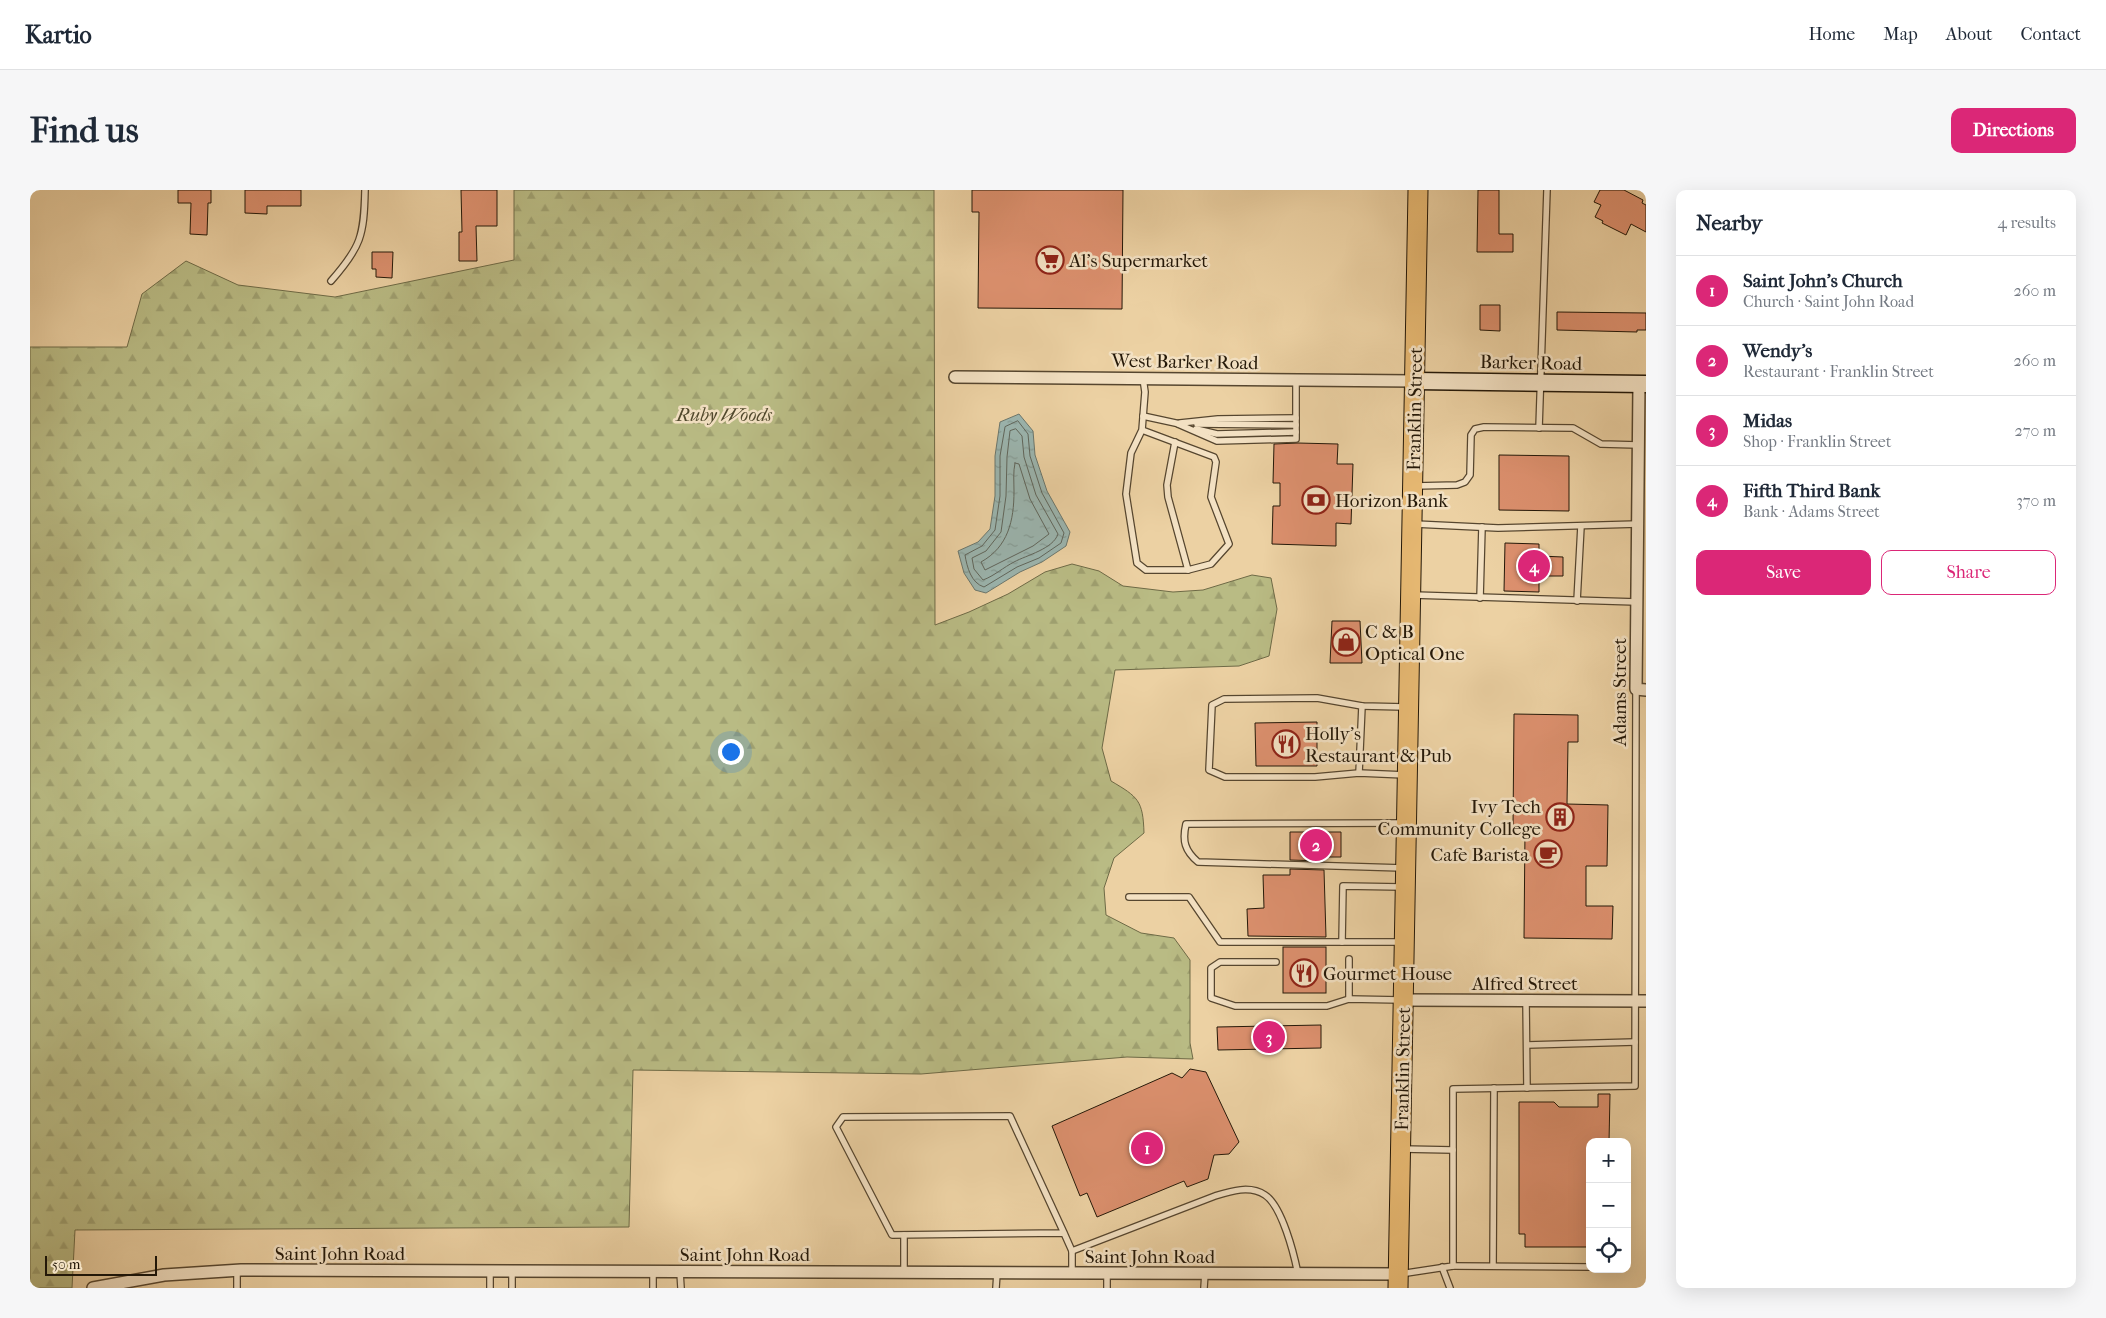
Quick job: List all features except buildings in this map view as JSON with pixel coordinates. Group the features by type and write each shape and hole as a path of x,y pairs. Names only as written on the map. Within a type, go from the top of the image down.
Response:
{"main road":[{"name":"Franklin Street","path":"1398,1281 1418,190"}],"street":[{"name":"West Barker Road","path":"955,377 1415,381"},
{"name":"Barker Road","path":"1415,381 1642,384"},
{"name":"Adams Street","path":"1641,690 1637,602 1638,445 1642,384"},
{"name":"Alfred Street","path":"1403,1000 1640,1001"},
{"name":"Saint John Road","path":"93,1288 164,1275 237,1270 1205,1273 1298,1274 1398,1281"}],"lane":[{"path":"331,281 349,261 360,241 365,217 365,190"},
{"path":"1539,428 1547,190"},
{"path":"1142,430 1214,457 1216,462 1211,497 1230,544 1211,564 1188,570 1146,570 1137,563 1126,494 1131,453 1142,430 1145,392 1143,378"},
{"path":"1143,416 1178,424 1216,441 1296,439 1296,380"},
{"path":"1178,424 1218,419 1296,418"},
{"path":"1178,424 1296,426"},
{"path":"1413,486 1457,485 1465,482 1470,475 1471,436 1475,430 1484,428 1573,428 1601,444 1638,445"},
{"path":"1175,442 1167,485 1168,497 1188,570"},
{"path":"1412,524 1482,527 1638,524"},
{"path":"1577,601 1581,526"},
{"path":"1480,598 1482,527"},
{"path":"1411,595 1637,602"},
{"name":"Adams Street","path":"1527,1088 1635,1086 1634,1042 1640,1001 1641,690"},
{"path":"1408,775 1359,774 1315,777 1225,777 1209,770 1212,705 1224,699 1317,698 1362,706 1409,707"},
{"path":"1359,774 1362,706"},
{"path":"1406,868 1198,862 1188,854 1183,836 1186,824 1407,823"},
{"path":"1342,942 1343,886 1406,887"},
{"path":"1130,897 1189,897 1220,942 1403,942"},
{"path":"1349,959 1349,999"},
{"path":"1276,962 1220,962 1211,968 1211,998 1235,1006 1327,1006 1349,999 1403,1000"},
{"path":"1452,1266 1454,1089 1527,1088 1526,1000"},
{"path":"1526,1045 1634,1042"},
{"path":"1493,1266 1494,1088"},
{"path":"1064,1233 892,1235 836,1127 843,1117 1010,1116 1064,1233 1072,1251 1072,1273"},
{"path":"1400,1149 1453,1150"},
{"path":"1072,1251 1215,1196 1236,1190 1252,1190 1265,1195 1276,1208 1293,1252 1298,1274"},
{"path":"904,1235 904,1272"},
{"path":"1398,1281 1442,1267 1452,1266 1586,1267"},
{"path":"1442,1267 1450,1288"},
{"path":"237,1270 238,1288"},
{"path":"490,1271 490,1288"},
{"path":"512,1271 512,1288"},
{"path":"653,1272 653,1288"},
{"path":"680,1272 681,1288"},
{"path":"996,1288 997,1273"},
{"path":"1107,1273 1107,1288"},
{"path":"1204,1288 1205,1273"}],"green space":[{"name":"Ruby Woods","path":"514,190 934,190 935,625 1008,594 1045,572 1072,564 1099,571 1123,586 1173,592 1203,590 1252,575 1271,578 1277,609 1269,656 1239,666 1115,670 1102,748 1111,781 1133,796 1140,806 1144,833 1114,858 1104,888 1106,915 1141,933 1174,938 1190,960 1190,1043 1193,1059 1127,1057 921,1074 633,1070 629,1227 75,1230 72,1288 30,1288 30,347 127,347 142,294 186,261 238,285 335,297 514,260"}],"water":[{"path":"1019,414 1033,431 1035,455 1047,491 1070,532 1066,546 1042,562 1020,572 986,593 975,590 964,573 958,551 978,542 990,529 995,496 995,456 1000,422"}],"place":[{"name":"Al's Supermarket","path":"1050,260"},
{"name":"Horizon Bank","path":"1316,500"},
{"name":"Fifth Third Bank","path":"1534,566"},
{"name":"C & B Optical One","path":"1346,642"},
{"name":"Holly's Restaurant & Pub","path":"1286,744"},
{"name":"Ivy Tech Community College","path":"1560,817"},
{"name":"Wendy's","path":"1316,845"},
{"name":"Cafe Barista","path":"1548,854"},
{"name":"Gourmet House","path":"1304,973"},
{"name":"Midas","path":"1269,1037"},
{"name":"Saint John's Church","path":"1147,1148"}]}
